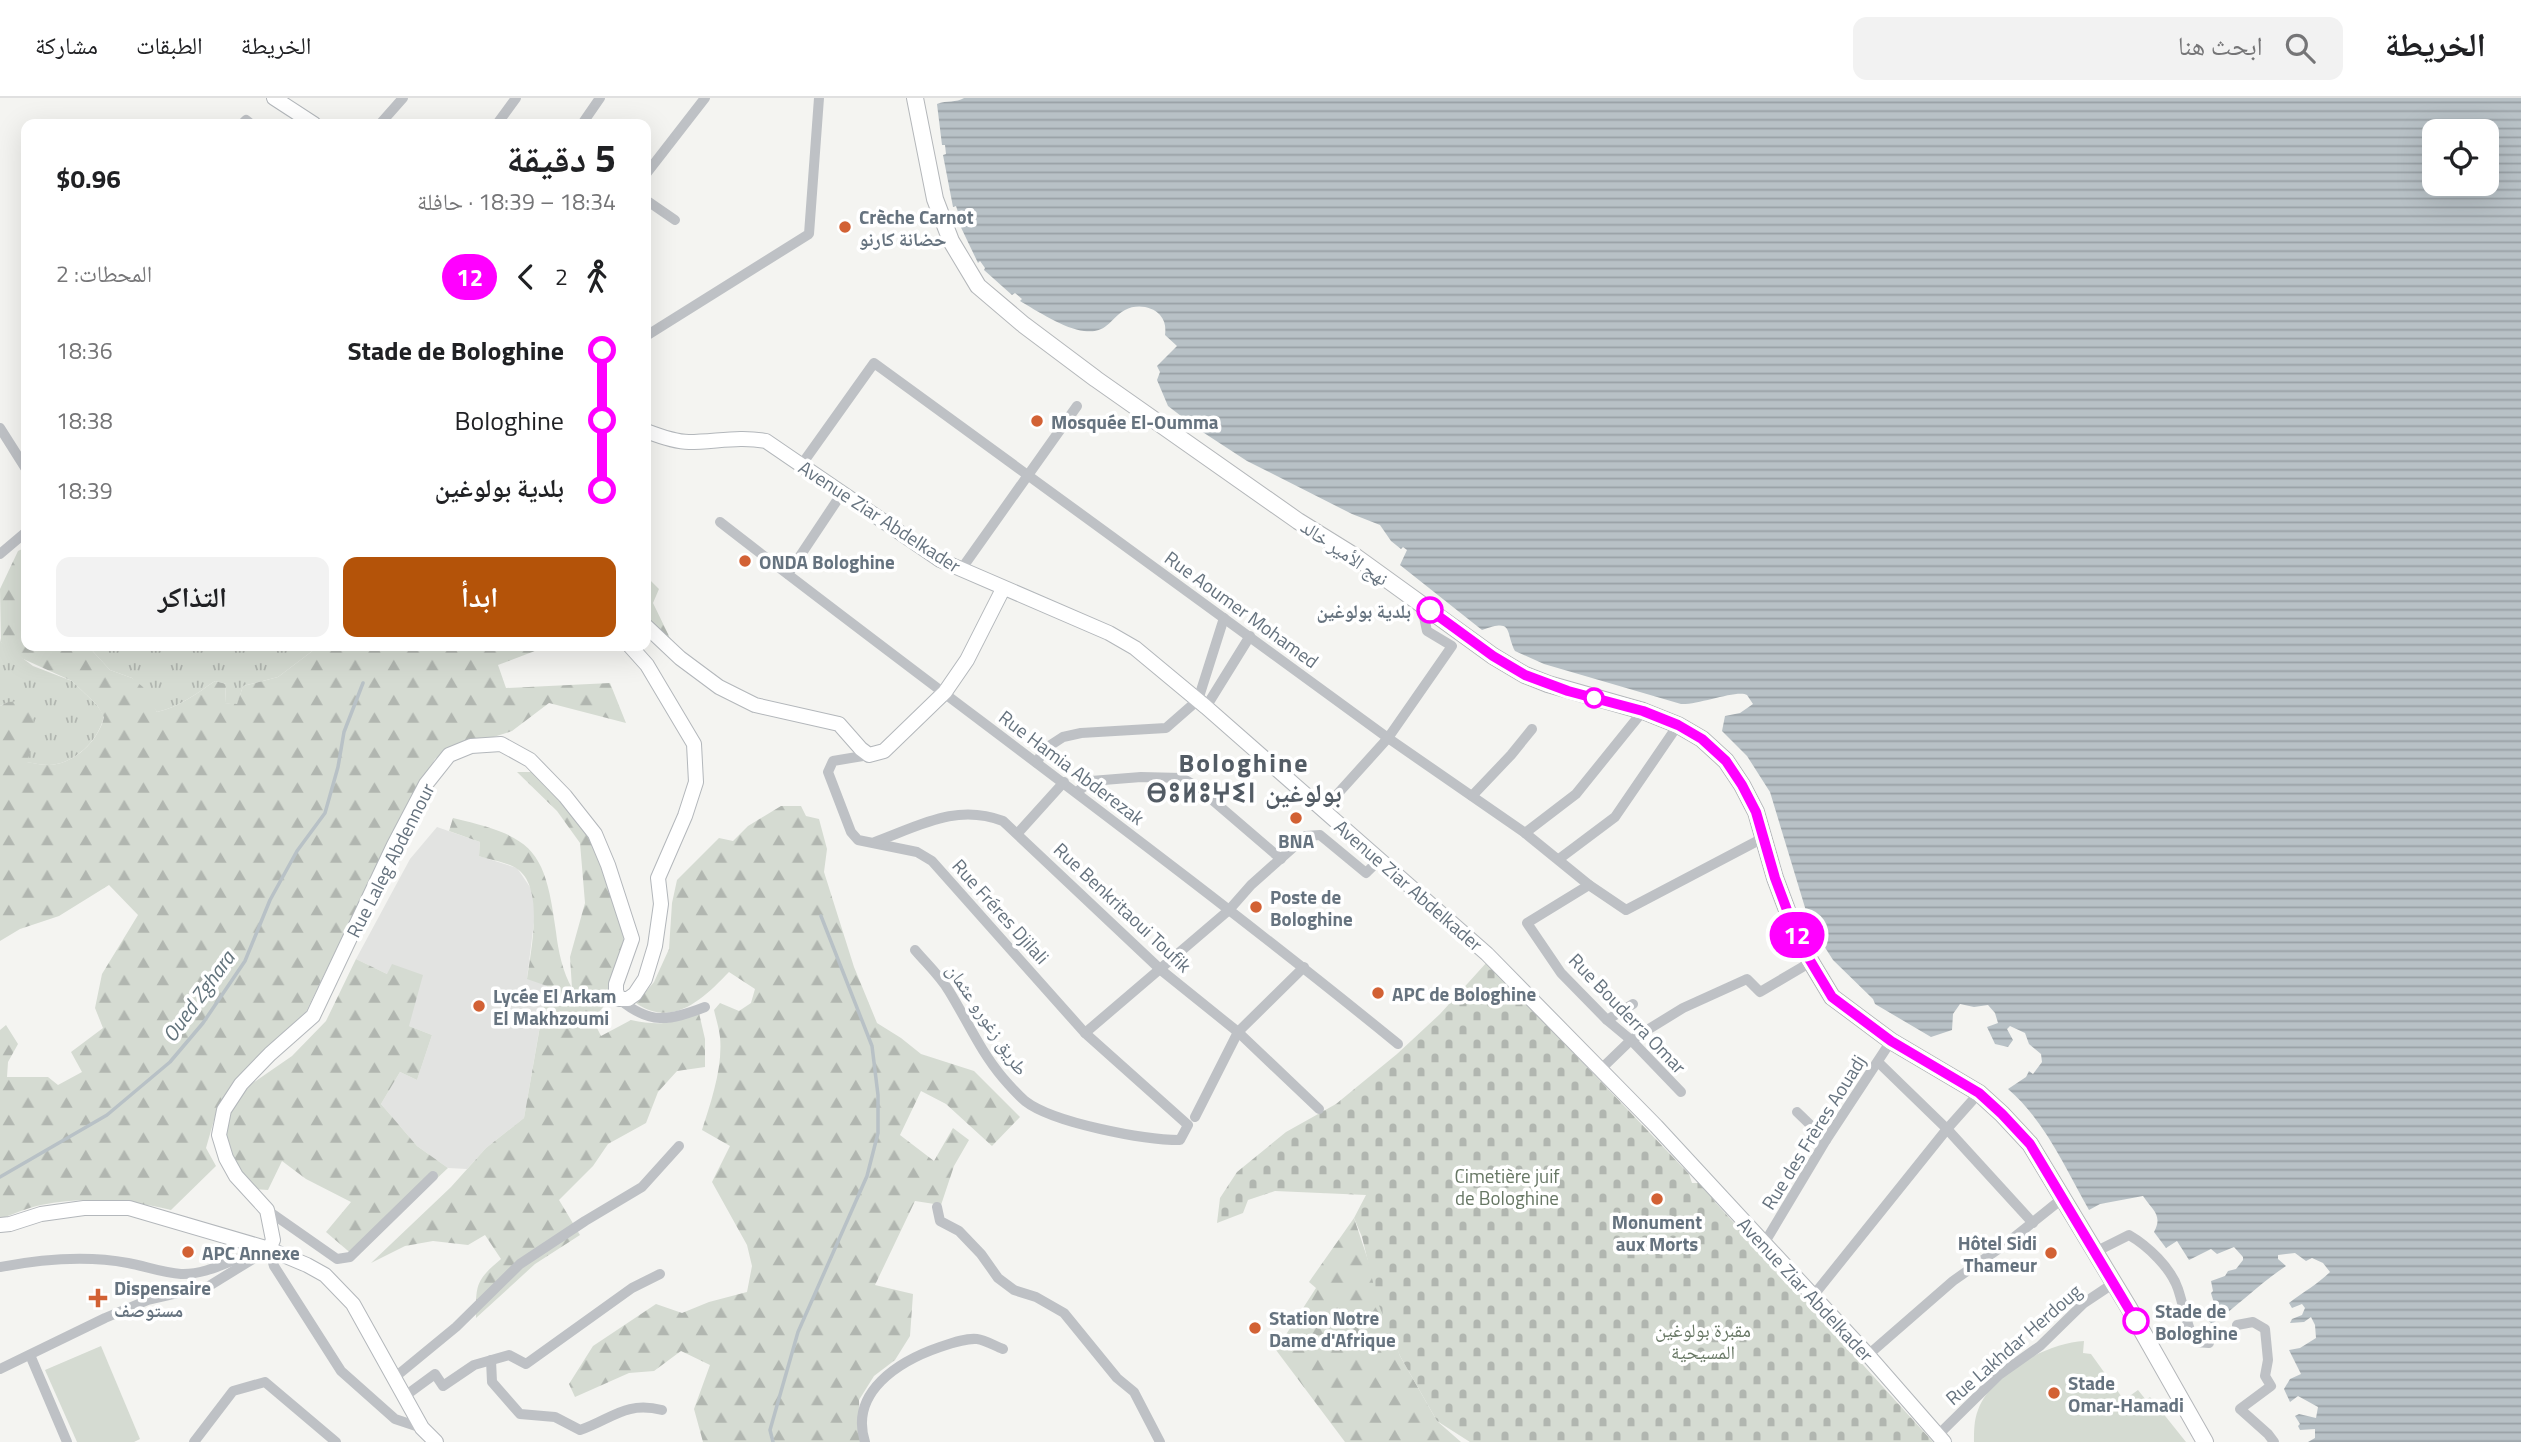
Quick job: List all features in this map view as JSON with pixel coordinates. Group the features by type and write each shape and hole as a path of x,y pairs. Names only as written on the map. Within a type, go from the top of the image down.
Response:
{"main road":[{"name":"نهج الأمير خالد","path":"915,98 935,199 951,241 978,286 1024,325 1493,656 1525,675 1568,691 1643,711 1678,725 1702,739 1726,761 1751,803 1799,942 1832,997 1891,1041 1979,1093 2030,1144 2205,1442"}],"street":[{"path":"274,98 306,119"},
{"path":"384,119 403,98"},
{"path":"501,119 516,98"},
{"path":"585,119 600,98"},
{"path":"651,168 705,98"},
{"path":"651,333 809,234 819,98"},
{"path":"651,203 675,220"},
{"name":"Rue Aoumer Mohamed","path":"802,464 874,363 1388,738 1525,833 1589,885 1626,910 1763,838"},
{"path":"961,571 1077,406"},
{"path":"0,428 21,461"},
{"name":"Avenue Ziar Abdelkader","path":"651,433 685,442 736,438 766,441 940,560 1109,633 1135,648 1487,954 1601,1069 1765,1242 1941,1438"},
{"path":"788,574 842,494"},
{"name":"Rue Hamia Abderezak","path":"720,522 1077,792 1304,967 1398,1044"},
{"path":"0,554 21,536"},
{"path":"651,631 680,658 719,687 755,705 839,724 861,750 869,755 884,751 946,692 967,660 1003,589"},
{"path":"1323,810 1388,738 1452,646 1427,631 1421,603"},
{"path":"1202,704 1224,618"},
{"path":"1037,763 1044,750 1063,737 1081,733 1166,728 1202,704 1250,636"},
{"path":"619,999 628,999 635,994 645,979 655,946 661,904 658,878 685,816 696,782 694,744 647,665 634,651"},
{"path":"1525,833 1576,794 1643,711"},
{"path":"1559,859 1615,817 1678,725"},
{"path":"1472,796 1532,729"},
{"name":"Rue Laleg Abdennour","path":"267,1210 236,1176 226,1158 219,1135 224,1110 251,1074 313,1016 394,845 426,784 449,755 471,746 501,744 530,760 565,796 595,834 632,939 616,984 619,999"},
{"name":"Rue Fréres Djilali","path":"869,755 833,761 828,772 851,832 859,840 918,852 932,861 1085,1033 1191,1121"},
{"path":"1077,792 1091,781 1141,777 1182,778 1196,786 1280,859"},
{"path":"1018,833 1064,782"},
{"name":"Rue Benkritaoui Toufik","path":"875,842 939,818 984,814 1003,821 1161,970 1238,1032 1318,1109"},
{"path":"1085,1033 1229,910 1251,885 1306,836 1321,835 1366,873 1380,859"},
{"name":"Rue Bouderra Omar","path":"1589,885 1527,923 1561,973 1681,1092"},
{"name":"طريق زغورو عثمان","path":"915,950 948,988 981,1047 1002,1077 1027,1102 1086,1125 1163,1140 1180,1140 1191,1121"},
{"path":"1601,1069 1631,1040 1683,1008 1747,979 1760,992 1811,962"},
{"path":"1191,1121 1238,1032 1304,967"},
{"path":"619,999 636,1013 654,1018 680,1016 705,1007"},
{"path":"1607,1020 1633,1004"},
{"name":"Rue des Frères Aouadj","path":"1765,1242 1826,1140 1891,1041"},
{"path":"1878,1062 1947,1129 2032,1223"},
{"path":"1813,1296 1979,1093"},
{"path":"1797,1112 1826,1140"},
{"path":"394,1378 456,1327 520,1264 642,1187 679,1146"},
{"path":"267,1210 337,1259 344,1260 433,1176"},
{"path":"1868,1355 1953,1281 2063,1198"},
{"path":"937,1207 940,1221 959,1231 981,1254 998,1278 1014,1290 1036,1297 1064,1313 1117,1377 1134,1392 1160,1442"},
{"path":"0,1225 41,1214 84,1208 129,1208 269,1250 307,1265 336,1285 353,1304 422,1428 436,1442"},
{"path":"0,1369 148,1300 209,1286 269,1250 273,1240 267,1210"},
{"path":"2095,1252 2129,1235 2143,1243 2171,1275 2177,1286 2187,1327 2195,1342 2209,1343"},
{"path":"0,1267 59,1259 95,1259 127,1262 179,1274 206,1272 238,1257 269,1250"},
{"path":"269,1250 274,1266 341,1371 395,1419 422,1428"},
{"path":"405,1396 435,1374 443,1386 474,1364 509,1354 526,1364 632,1289 660,1274"},
{"name":"Rue Lakhdar Herdoug","path":"1941,1438 1999,1375 2040,1346 2084,1303 2114,1283"},
{"path":"2237,1325 2253,1322 2265,1329 2268,1360 2265,1376 2271,1386 2240,1409 2274,1442"},
{"path":"866,1442 862,1433 862,1413 869,1395 882,1379 904,1362 958,1341 978,1339 1003,1349"},
{"path":"30,1355 66,1442"},
{"path":"491,1360 492,1382 520,1414 555,1417 580,1430 631,1407 662,1410"},
{"path":"194,1442 233,1391 265,1382 335,1442"}],"shaded area":[{"path":"964,98 2521,98 2521,1442 2308,1442 2315,1438 2315,1429 2300,1430 2295,1416 2299,1414 2316,1418 2318,1407 2298,1396 2290,1402 2284,1389 2290,1379 2301,1374 2289,1350 2300,1348 2316,1338 2315,1325 2311,1317 2304,1322 2290,1323 2292,1319 2302,1315 2305,1308 2302,1304 2292,1308 2289,1303 2330,1272 2323,1263 2312,1258 2306,1261 2295,1253 2278,1255 2278,1259 2286,1266 2212,1324 2202,1315 2214,1303 2211,1281 2236,1269 2243,1257 2234,1247 2217,1254 2211,1249 2189,1260 2177,1241 2166,1248 2154,1232 2157,1226 2156,1213 2143,1196 2100,1204 2089,1210 2044,1131 2008,1089 2026,1077 2029,1071 2033,1074 2042,1062 2041,1054 2029,1044 2025,1033 2010,1026 2007,1029 2013,1040 2008,1047 1995,1044 1987,1027 1998,1023 1995,1013 1988,1005 1974,1007 1960,1004 1953,1014 1952,1030 1931,1037 1875,1004 1833,960 1810,924 1770,792 1747,756 1722,731 1725,716 1740,713 1753,704 1747,695 1735,694 1681,704 1544,664 1515,651 1507,628 1499,625 1482,630 1400,565 1407,550 1391,541 1380,525 1352,514 1247,461 1168,406 1157,380 1160,372 1157,366 1177,346 1165,335 1164,322 1157,312 1144,307 1129,308 1104,328 1084,331 1051,319 1020,301 1022,299 1015,293 1012,295 984,270 980,261 978,263 956,217 959,215 956,206 953,207 937,104"},
{"name":"Lycée El Arkam El Makhzoumi","path":"437,827 480,842 479,856 517,868 532,890 535,914 527,978 547,985 524,1118 486,1148 467,1169 448,1168 417,1146 381,1104 400,1072 417,1080 432,1035 409,1026 387,974 356,959 410,859"}],"green space":[{"path":"21,550 21,651 93,651 110,670 132,678 143,687 157,712 180,703 215,681 226,684 225,703 237,704 243,686 278,677 312,651 535,651 498,665 506,688 610,683 626,723 549,703 512,731 453,746 435,759 303,1018 239,1080 216,1113 206,1148 216,1166 171,1210 90,1200 36,1206 0,1219 0,1030 6,1025 18,1044 8,1062 7,1077 48,1077 58,1085 82,1072 71,1052 103,1028 95,1008 102,974 138,915 109,885 59,916 20,929 0,941 0,706 8,702 26,701 35,732 27,762 44,765 59,764 77,755 97,734 104,717 97,705 72,681 10,653 1,642 0,589"},
{"path":"651,581 659,589 653,603 671,646 651,624"},
{"path":"0,638 1,642 33,666 72,681 97,705 104,716 101,725 91,742 77,755 59,764 26,762 31,749 8,702 0,706"},
{"path":"93,651 312,651 278,677 243,686 237,705 225,703 226,684 215,681 180,703 157,712 132,678 110,670"},
{"path":"517,772 532,772 587,829 611,892 626,952 610,998 593,1020 601,1036 631,1020 665,1023 699,1013 705,1039 705,1067 677,1071 658,1092 646,1123 608,1144 593,1166 559,1200 580,1235 535,1264 476,1318 479,1284 501,1259 485,1235 468,1245 433,1241 405,1246 371,1263 451,1187 486,1148 524,1118 547,986 527,979 534,919 531,889 516,868 479,856 480,842 449,831 453,818 502,832 531,851 547,882 560,954 572,988 570,957 585,903 580,843 557,811"},
{"path":"781,806 801,806 806,816 819,819 827,849 824,872 854,967 877,1023 921,1054 974,1071 1020,1117 992,1146 946,1104 921,1091 900,1135 934,1161 953,1128 969,1140 954,1166 941,1205 915,1201 875,1285 913,1294 910,1336 895,1360 874,1376 859,1400 860,1442 703,1442 694,1409 710,1365 681,1351 654,1371 629,1373 575,1397 569,1384 593,1346 656,1304 682,1313 709,1302 747,1292 752,1266 747,1245 712,1182 730,1146 702,1130 716,1084 720,1060 720,1037 714,1010 720,1003 739,1011 751,1003 755,989 729,972 698,1000 675,1011 663,1013 636,1003 654,982 669,949 672,903 677,880 719,838 733,841 748,826"},
{"path":"356,959 387,974 392,964 423,975 409,1026 432,1035 417,1080 400,1072 381,1104 417,1146 448,1168 354,1256 326,1232 351,1202 306,1179 282,1161 268,1190 254,1189 239,1169 222,1135 231,1108 250,1085 292,1056 326,1021"},
{"name":"Cimetière juif de Bologhine","path":"1487,962 1689,1174 1692,1183 1702,1183 1715,1202 1933,1442 1470,1442 1437,1421 1400,1356 1378,1303 1362,1237 1354,1218 1366,1195 1275,1191 1248,1200 1243,1213 1217,1223 1220,1198 1237,1172 1286,1132 1336,1104 1397,1054 1440,1014"},
{"path":"1354,1218 1400,1356 1437,1421 1461,1442 1345,1442 1276,1350 1316,1288 1309,1282"},
{"name":"Stade Omar-Hamadi","path":"2084,1341 2083,1353 2091,1354 2124,1400 2138,1390 2146,1400 2150,1397 2186,1442 1974,1442 1978,1410 1985,1396 2008,1372 2022,1362 2054,1347"},
{"path":"101,1346 140,1439 134,1442 77,1442 45,1370"}],"waterway":[{"name":"Oued Zghara","path":"0,1177 107,1115 170,1062 203,1023 245,961 270,900 297,851 325,813 338,767 344,732 363,683"},
{"path":"773,1442 770,1430 798,1332 867,1176 878,1133 878,1095 872,1046 821,916"}],"bus line":[{"name":"12","path":"1430,610 1493,656 1525,675 1568,691 1643,711 1678,725 1702,739 1726,761 1756,812 1775,878 1799,942 1832,997 1891,1041 1979,1093 2002,1114 2030,1144 2136,1321"}],"place":[{"name":"Crèche Carnot حضانة كارنو","path":"845,227"},
{"name":"Mosquée El-Oumma","path":"1037,421"},
{"name":"ONDA Bologhine","path":"745,561"},
{"name":"بلدية بولوغين","path":"1430,610"},
{"name":"BNA","path":"1296,818"},
{"name":"Poste de Bologhine","path":"1256,907"},
{"name":"APC de Bologhine","path":"1378,993"},
{"name":"Lycée El Arkam El Makhzoumi","path":"479,1006"},
{"name":"Monument aux Morts","path":"1657,1199"},
{"name":"APC Annexe","path":"188,1252"},
{"name":"Hôtel Sidi Thameur","path":"2051,1253"},
{"name":"Dispensaire مستوصف","path":"98,1298"},
{"name":"Stade de Bologhine","path":"2136,1321"},
{"name":"Station Notre Dame d'Afrique","path":"1255,1328"},
{"name":"Stade Omar-Hamadi","path":"2054,1393"}],"district":[{"name":"Bologhine ⴱⵓⵍⵓⵖⵉⵏ بولوغين","path":"1244,777"}],"park label":[{"name":"مقبرة بولوغين المسيحية","path":"1703,1340"}]}
